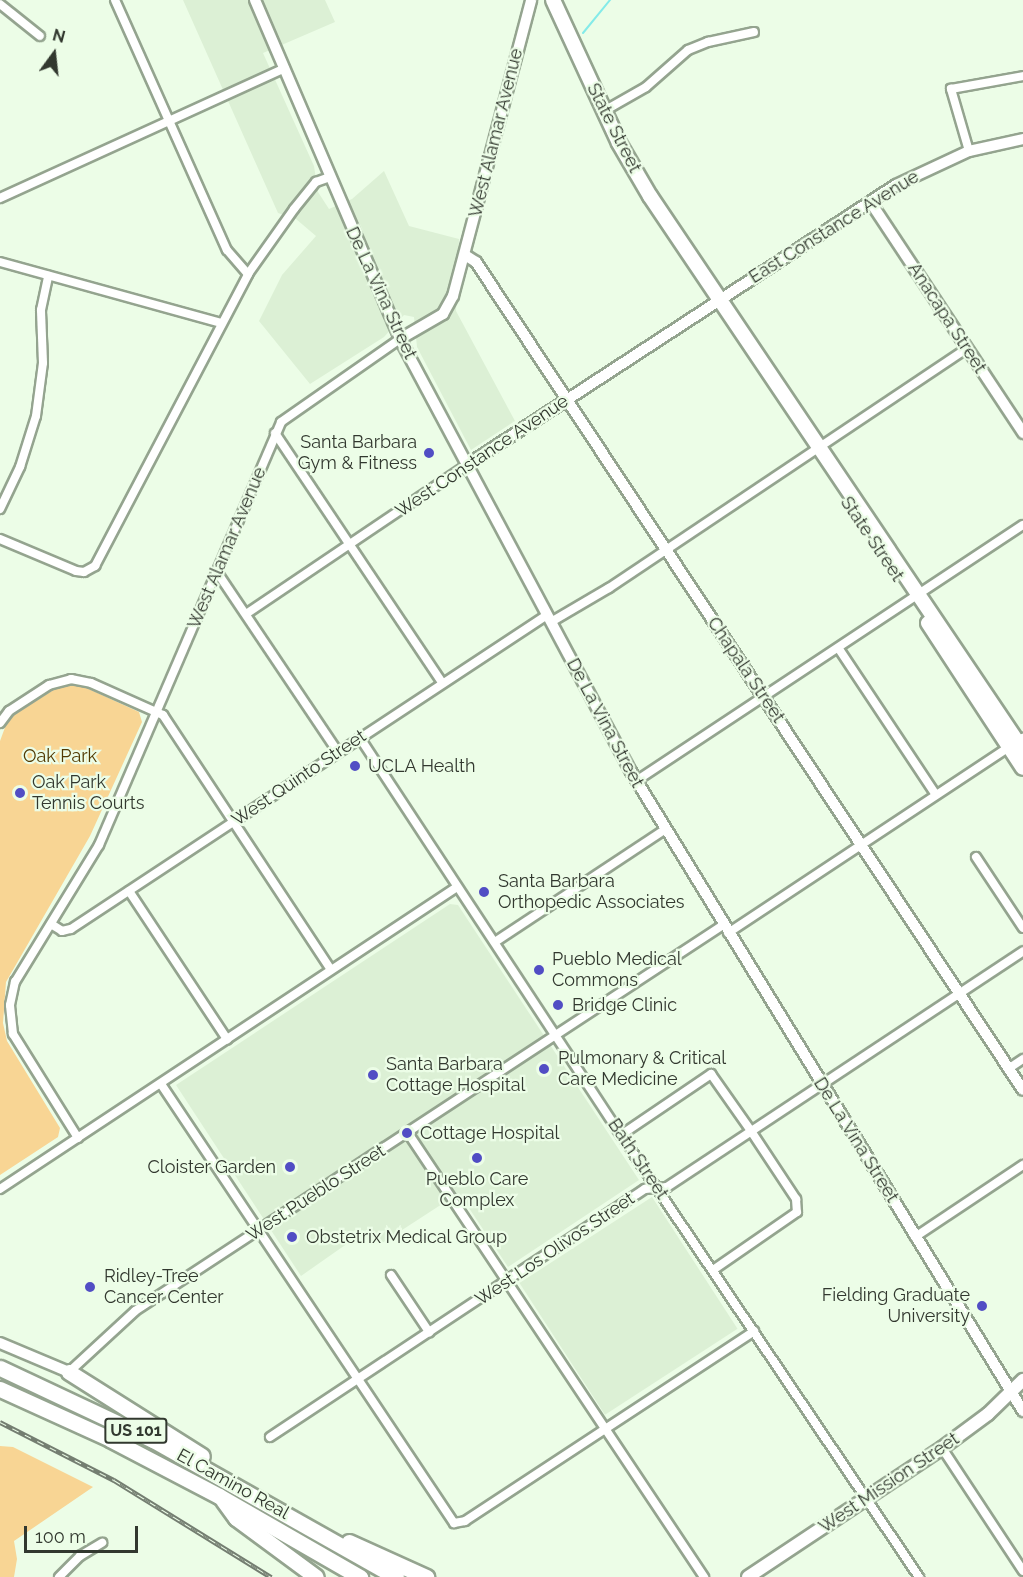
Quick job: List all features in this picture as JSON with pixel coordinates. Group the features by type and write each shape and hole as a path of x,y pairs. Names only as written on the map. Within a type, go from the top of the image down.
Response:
{"highway":[{"name":"El Camino Real","path":"0,1368 153,1440 396,1577"},
{"path":"69,1372 207,1459 268,1504"},
{"name":"El Camino Real","path":"0,1389 110,1439 219,1496 360,1577"},
{"path":"219,1496 236,1518 316,1577"},
{"path":"318,1532 370,1549 426,1577"}],"main road":[{"name":"State Street","path":"554,0 604,111 645,188 721,305 734,316 816,448 1018,744 1023,768"},
{"name":"West Mission Street","path":"748,1577 942,1448 1023,1380"}],"street":[{"path":"115,0 227,250 248,274"},
{"name":"De La Vina Street","path":"255,0 344,213 400,339 636,781 1023,1411"},
{"name":"West Alamar Avenue","path":"78,1138 18,1045 10,1023 15,982 99,845 159,713 275,433 288,414 449,306 465,255 531,0"},
{"path":"0,4 40,36"},
{"path":"604,111 632,97 696,46 754,33"},
{"path":"0,198 285,68"},
{"path":"969,151 951,89 1023,76"},
{"name":"East Constance Avenue","path":"721,305 916,174 969,151 1023,139"},
{"path":"1,542 80,572 92,569 248,274 316,182 330,177"},
{"name":"Anacapa Street","path":"871,203 1023,433"},
{"name":"Chapala Street","path":"465,255 476,262 1023,1090"},
{"path":"0,262 221,323"},
{"path":"0,509 20,467 36,416 43,363 41,310 48,276"},
{"name":"West Constance Avenue","path":"246,614 467,465 721,305"},
{"name":"West Quinto Street","path":"51,924 67,930 442,682 549,619 609,588 665,547 967,348"},
{"path":"275,433 442,682"},
{"path":"636,781 839,650 915,595 1023,525"},
{"path":"217,572 338,752"},
{"path":"839,650 936,795"},
{"path":"0,723 9,711 45,687 71,679 91,682 159,713 331,970"},
{"name":"Bath Street","path":"360,738 621,1135 919,1577"},
{"name":"West Pueblo Street","path":"69,1372 125,1320 259,1231 556,1036 862,845 1018,744"},
{"path":"495,942 664,830"},
{"path":"976,857 1023,928"},
{"path":"2,1188 457,887"},
{"path":"129,891 227,1038"},
{"name":"West Los Olivos Street","path":"270,1437 645,1189 667,1186 1023,951"},
{"path":"1008,1069 1023,1059"},
{"path":"621,1135 711,1074 751,1131 796,1199 797,1212 713,1270"},
{"path":"160,1084 356,1379 457,1524 754,1331"},
{"path":"408,1133 603,1430 704,1577"},
{"path":"915,1237 1023,1165"},
{"path":"391,1275 429,1332"},
{"path":"0,1343 69,1372"},
{"path":"942,1448 1023,1571"},
{"path":"59,1577 102,1543"}],"shaded area":[{"path":"183,0 325,0 335,22 263,53 314,166 318,192 329,209 352,199 384,171 409,226 459,239 456,311 515,421 471,450 417,347 414,317 404,315 384,337 310,384 259,321 282,275 316,236 296,219 278,213"},
{"name":"Cottage Hospital","path":"450,904 458,905 639,1180 508,1267 459,1193 379,1245 368,1229 301,1276 176,1085"},
{"path":"652,1197 738,1329 605,1415 519,1283"}],"green space":[{"name":"Oak Park","path":"80,685 139,712 142,722 90,836 6,982 3,1023 7,1041 60,1128 58,1137 0,1175 0,741 7,722 16,713 60,686"},
{"path":"0,1446 13,1447 93,1487 14,1541 17,1559 14,1577 0,1577"}],"waterway":[{"path":"583,33 610,0"}],"railway":[{"path":"0,1422 114,1480 271,1577"}],"place":[{"name":"Santa Barbara Gym & Fitness","path":"429,453"},
{"name":"UCLA Health","path":"355,766"},
{"name":"Oak Park Tennis Courts","path":"20,793"},
{"name":"Santa Barbara Orthopedic Associates","path":"484,892"},
{"name":"Pueblo Medical Commons","path":"539,970"},
{"name":"Bridge Clinic","path":"558,1005"},
{"name":"Pulmonary & Critical Care Medicine","path":"544,1069"},
{"name":"Santa Barbara Cottage Hospital","path":"373,1075"},
{"name":"Cottage Hospital","path":"407,1133"},
{"name":"Pueblo Care Complex","path":"477,1158"},
{"name":"Cloister Garden","path":"290,1167"},
{"name":"Obstetrix Medical Group","path":"292,1237"},
{"name":"Ridley-Tree Cancer Center","path":"90,1287"},
{"name":"Fielding Graduate University","path":"982,1306"}]}
